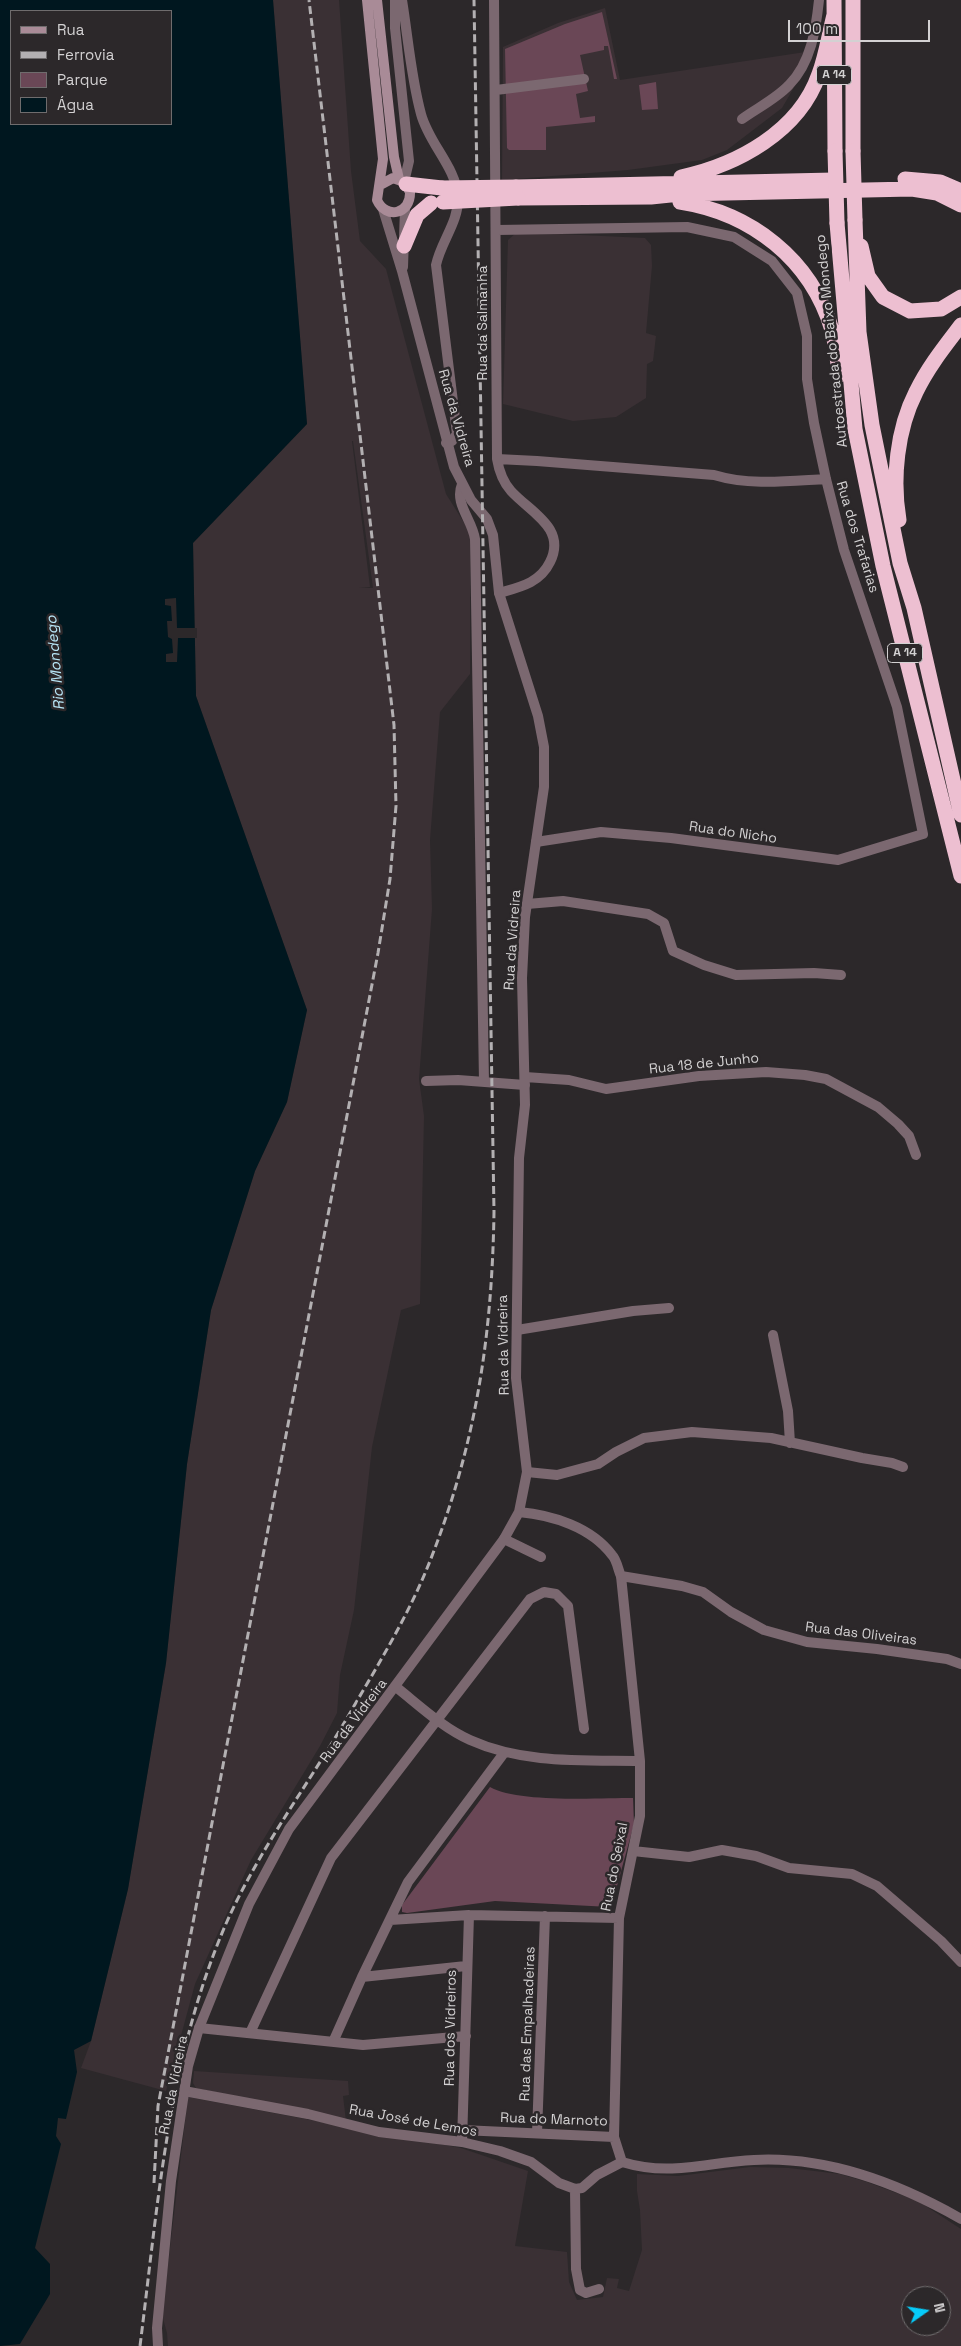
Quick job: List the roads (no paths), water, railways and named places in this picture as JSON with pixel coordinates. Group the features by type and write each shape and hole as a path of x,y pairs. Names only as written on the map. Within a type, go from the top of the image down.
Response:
{"highway":[{"name":"Autoestrada do Baixo Mondego","path":"853,0 855,220 859,332 872,425 900,563 914,608 961,815"},
{"path":"629,184 682,176 716,168 748,153 778,133 802,106 819,75 834,7"},
{"name":"Autoestrada do Baixo Mondego","path":"834,7 837,222 843,320 855,429 883,566 961,876"},
{"path":"406,207 438,198 629,184 913,179 940,182 961,191"},
{"path":"403,181 438,198"},
{"path":"517,192 651,197 912,189 937,193 961,205"},
{"path":"651,197 708,206 749,224 785,251 814,288 832,330 840,374 855,429"},
{"path":"404,246 417,215 438,198"},
{"path":"855,220 868,276 883,297 910,310 941,308 961,297"},
{"path":"914,608 898,513 896,474 902,430 915,393 934,361 961,325"}],"main road":[{"path":"367,0 383,159 380,185 376,195 383,209 394,213 406,207 411,197 394,157 377,0"},
{"path":"380,185 388,179 403,181"}],"street":[{"path":"395,0 395,28 410,161 403,181"},
{"path":"402,0 420,113 434,147 453,174 458,196 456,217 439,251 436,265 457,434 452,441 446,443"},
{"name":"Rua da Salmanha","path":"494,0 497,459 504,481 518,498 544,520 553,536 555,546 553,556 542,575 522,587 499,593"},
{"path":"742,119 790,85 808,53 816,32 819,0"},
{"path":"496,90 584,79"},
{"path":"402,271 406,207"},
{"name":"Rua da Vidreira","path":"158,2346 157,2328 171,2181 184,2090 199,2028 249,1904 289,1828 504,1540 519,1512 527,1472 516,1378 518,1330 518,1158 525,1106 522,978 527,904 544,787 544,747 538,716 499,593 491,526 462,484 446,443 402,271 383,209"},
{"path":"497,230 687,227 734,236 772,261 797,292 808,336 808,380 814,423 826,479"},
{"name":"Rua dos Trafarias","path":"497,459 537,460 714,476 732,481 765,482 826,479 844,550 896,707 922,834"},
{"path":"462,484 459,498 472,526 475,539 484,1082"},
{"name":"Rua do Nicho","path":"536,842 601,832 671,838 838,860 922,834"},
{"path":"527,904 563,901 648,914 664,923 673,951 704,965 736,975 814,973 841,975"},
{"name":"Rua 18 de Junho","path":"426,1081 569,1080 606,1089 699,1076 766,1072 805,1074 826,1079 878,1108 898,1124 908,1136 916,1155"},
{"path":"518,1330 633,1310 669,1308"},
{"path":"773,1335 788,1411 790,1443"},
{"path":"527,1472 557,1475 598,1464 616,1452 644,1438 692,1432 734,1434 790,1443 892,1463 902,1467"},
{"name":"Rua do Seixal","path":"519,1512 550,1516 592,1535 614,1556 621,1576 640,1761 640,1816 619,1918 614,2137 622,2162"},
{"path":"504,1540 541,1557"},
{"name":"Rua das Oliveiras","path":"621,1576 682,1586 703,1592 731,1612 764,1630 807,1642 947,1659 961,1664"},
{"path":"250,2033 331,1858 530,1599 539,1593 548,1592 563,1599 570,1610 584,1729"},
{"path":"396,1686 438,1721 469,1740 504,1753 561,1760 640,1761"},
{"path":"333,2042 362,1976 408,1882 504,1753"},
{"path":"632,1850 689,1857 722,1850 756,1856 789,1868 852,1874 877,1886 941,1941 961,1962"},
{"path":"390,1920 469,1916 619,1918"},
{"name":"Rua dos Vidreiros","path":"462,2142 469,1916"},
{"name":"Rua das Empalhadeiras","path":"537,2133 545,1916"},
{"path":"362,1976 466,1966"},
{"path":"199,2028 363,2045 466,2036"},
{"name":"Rua José de Lemos","path":"184,2090 308,2114 379,2132 462,2142 500,2151 531,2162 559,2183 575,2189"},
{"name":"Rua do Marnoto","path":"462,2130 614,2137"},
{"path":"599,2289 586,2293 580,2290 576,2269 575,2189 582,2188 597,2175 622,2162 640,2168 672,2170 755,2160 812,2163 868,2175 916,2195 961,2218"}],"water":[{"name":"Rio Mondego","path":"0,0 273,0 307,424 193,543 196,696 307,1010 287,1102 255,1171 211,1310 187,1464 166,1663 128,1889 91,2041 74,2050 77,2072 66,2119 58,2118 56,2136 61,2144 35,2248 50,2264 50,2294 20,2344 0,2346"}],"railway":[{"path":"154,2183 158,2106 378,953 390,879 396,806 394,725 309,0"},
{"path":"140,2346 168,2133 190,2028 206,1976 225,1926 254,1869 286,1814 338,1734 404,1617 422,1580 446,1518 459,1475 470,1432 485,1347 490,1303 494,1212 474,0"}]}
